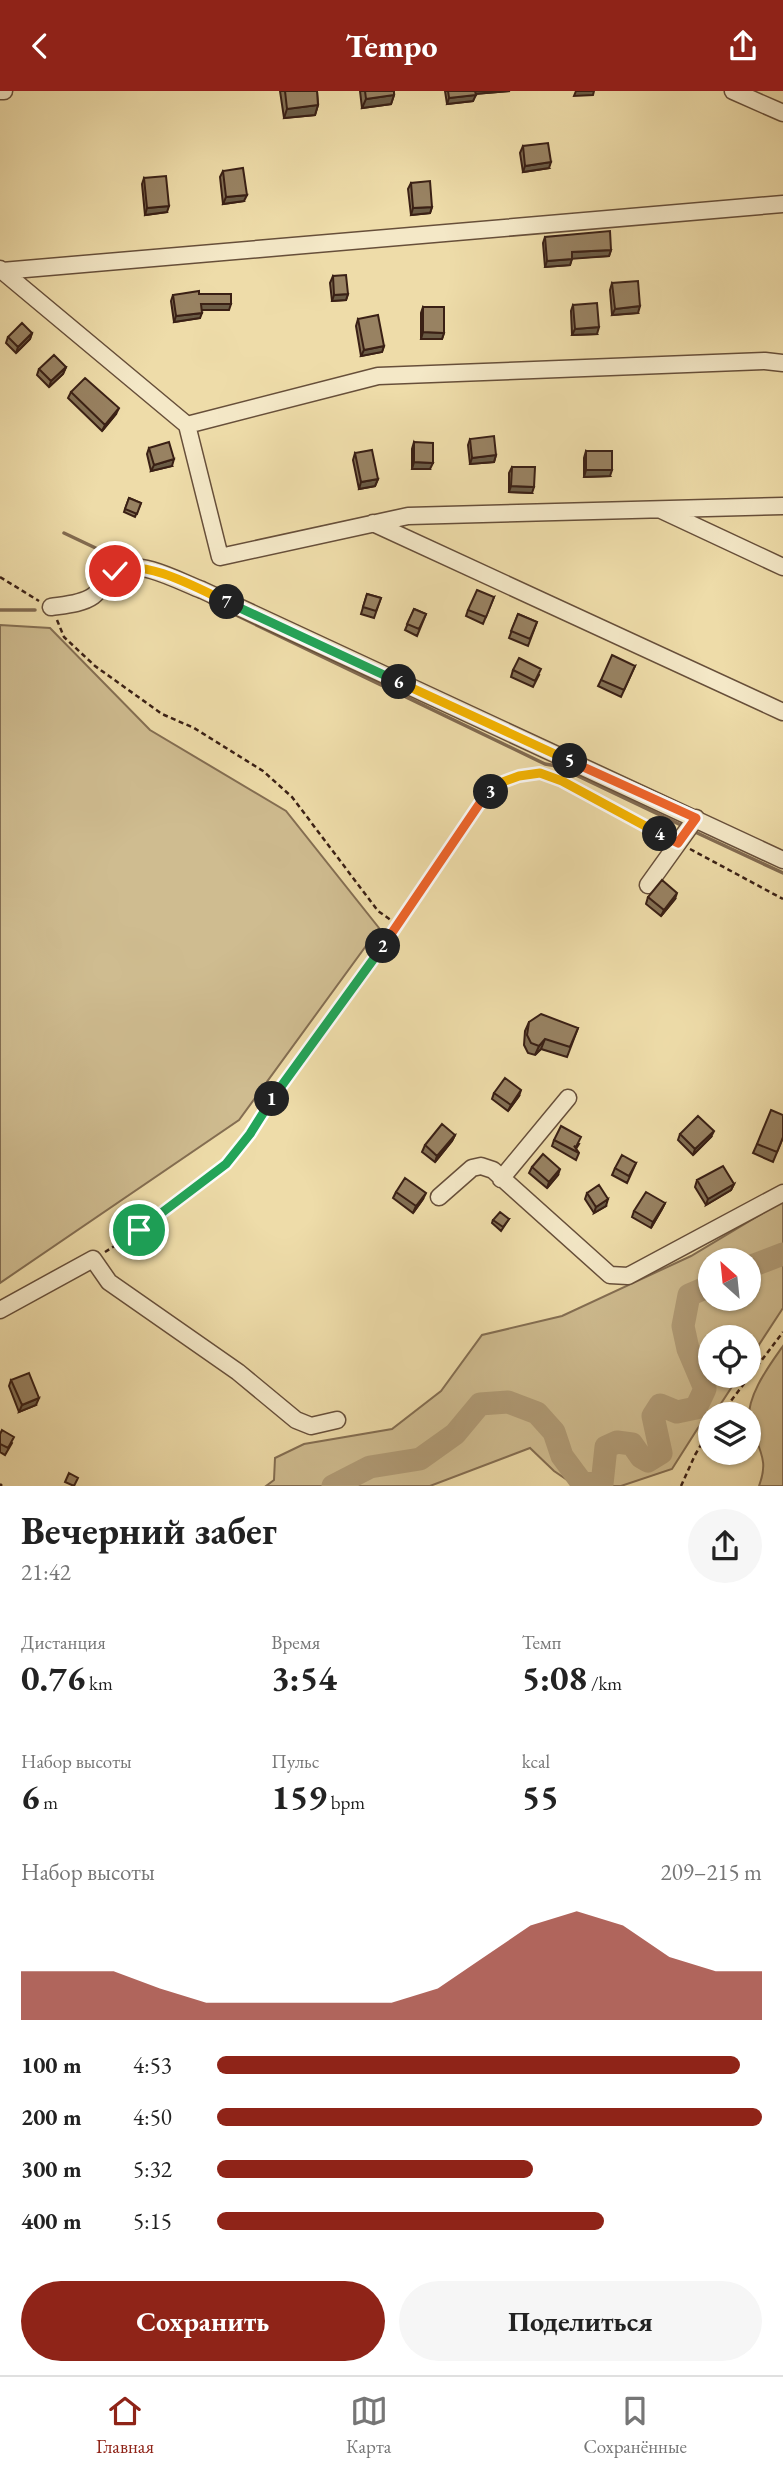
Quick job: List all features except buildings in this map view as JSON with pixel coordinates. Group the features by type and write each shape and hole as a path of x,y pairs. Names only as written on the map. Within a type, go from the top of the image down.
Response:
{"street":[{"path":"733,91 783,113"},
{"path":"1,270 783,204"},
{"path":"1,270 187,425 220,557 408,516 783,506"},
{"path":"187,425 378,376 765,361 783,363"},
{"path":"656,508 783,567"},
{"path":"373,523 783,712"},
{"path":"51,607 78,603 93,597 115,571 122,568 146,569 202,590 783,860"},
{"path":"648,885 696,818"},
{"path":"501,1179 568,1098"},
{"path":"439,1197 472,1168 481,1166 493,1170 610,1275 628,1276 783,1193"},
{"path":"0,1310 93,1259 109,1282 239,1371 296,1420 311,1426 337,1420"}],"path":[{"path":"0,577 51,607 64,636 95,666 162,714 194,728 263,771 292,797 378,911 398,926"},
{"path":"93,1259 149,1222 226,1164 398,926 482,800 500,783 519,776 540,773 562,781 783,899"},
{"path":"730,1402 783,1332"},
{"path":"681,1486 698,1450"}],"shaded area":[{"path":"0,625 50,628 150,730 286,811 379,928 239,1120 0,1283"},
{"path":"783,1201 783,1308 761,1342 761,1325 698,1325 698,1388 731,1388 722,1402 698,1402 698,1428 672,1469 621,1486 576,1486 554,1471 530,1448 430,1486 266,1486 274,1480 275,1458 304,1444 392,1429 441,1391 482,1335 562,1316 698,1252 698,1311 761,1311 761,1248 704,1248"},
{"path":"783,1346 783,1486 759,1486 763,1473 761,1402 752,1402 757,1388 761,1388 761,1380"}],"waterway":[{"path":"64,533 123,561"},
{"path":"106,592 135,574"},
{"path":"209,602 545,764 557,766 683,826"},
{"path":"0,610 35,610"},
{"path":"693,831 783,873"},
{"path":"761,1262 783,1254"},
{"path":"333,1486 370,1467 420,1459 455,1434 480,1404 508,1402 537,1413 554,1432 562,1456 582,1483 602,1484 606,1447 617,1442 632,1444 641,1457 648,1461 661,1453 653,1416 660,1405 677,1412 696,1408 705,1389 688,1349 683,1326 689,1295 698,1291"}],"route":[{"path":"115,571 133,567 146,569 202,590 696,818 678,843 562,781 540,773 519,776 500,783 482,800 398,926 226,1164 139,1230"}]}
